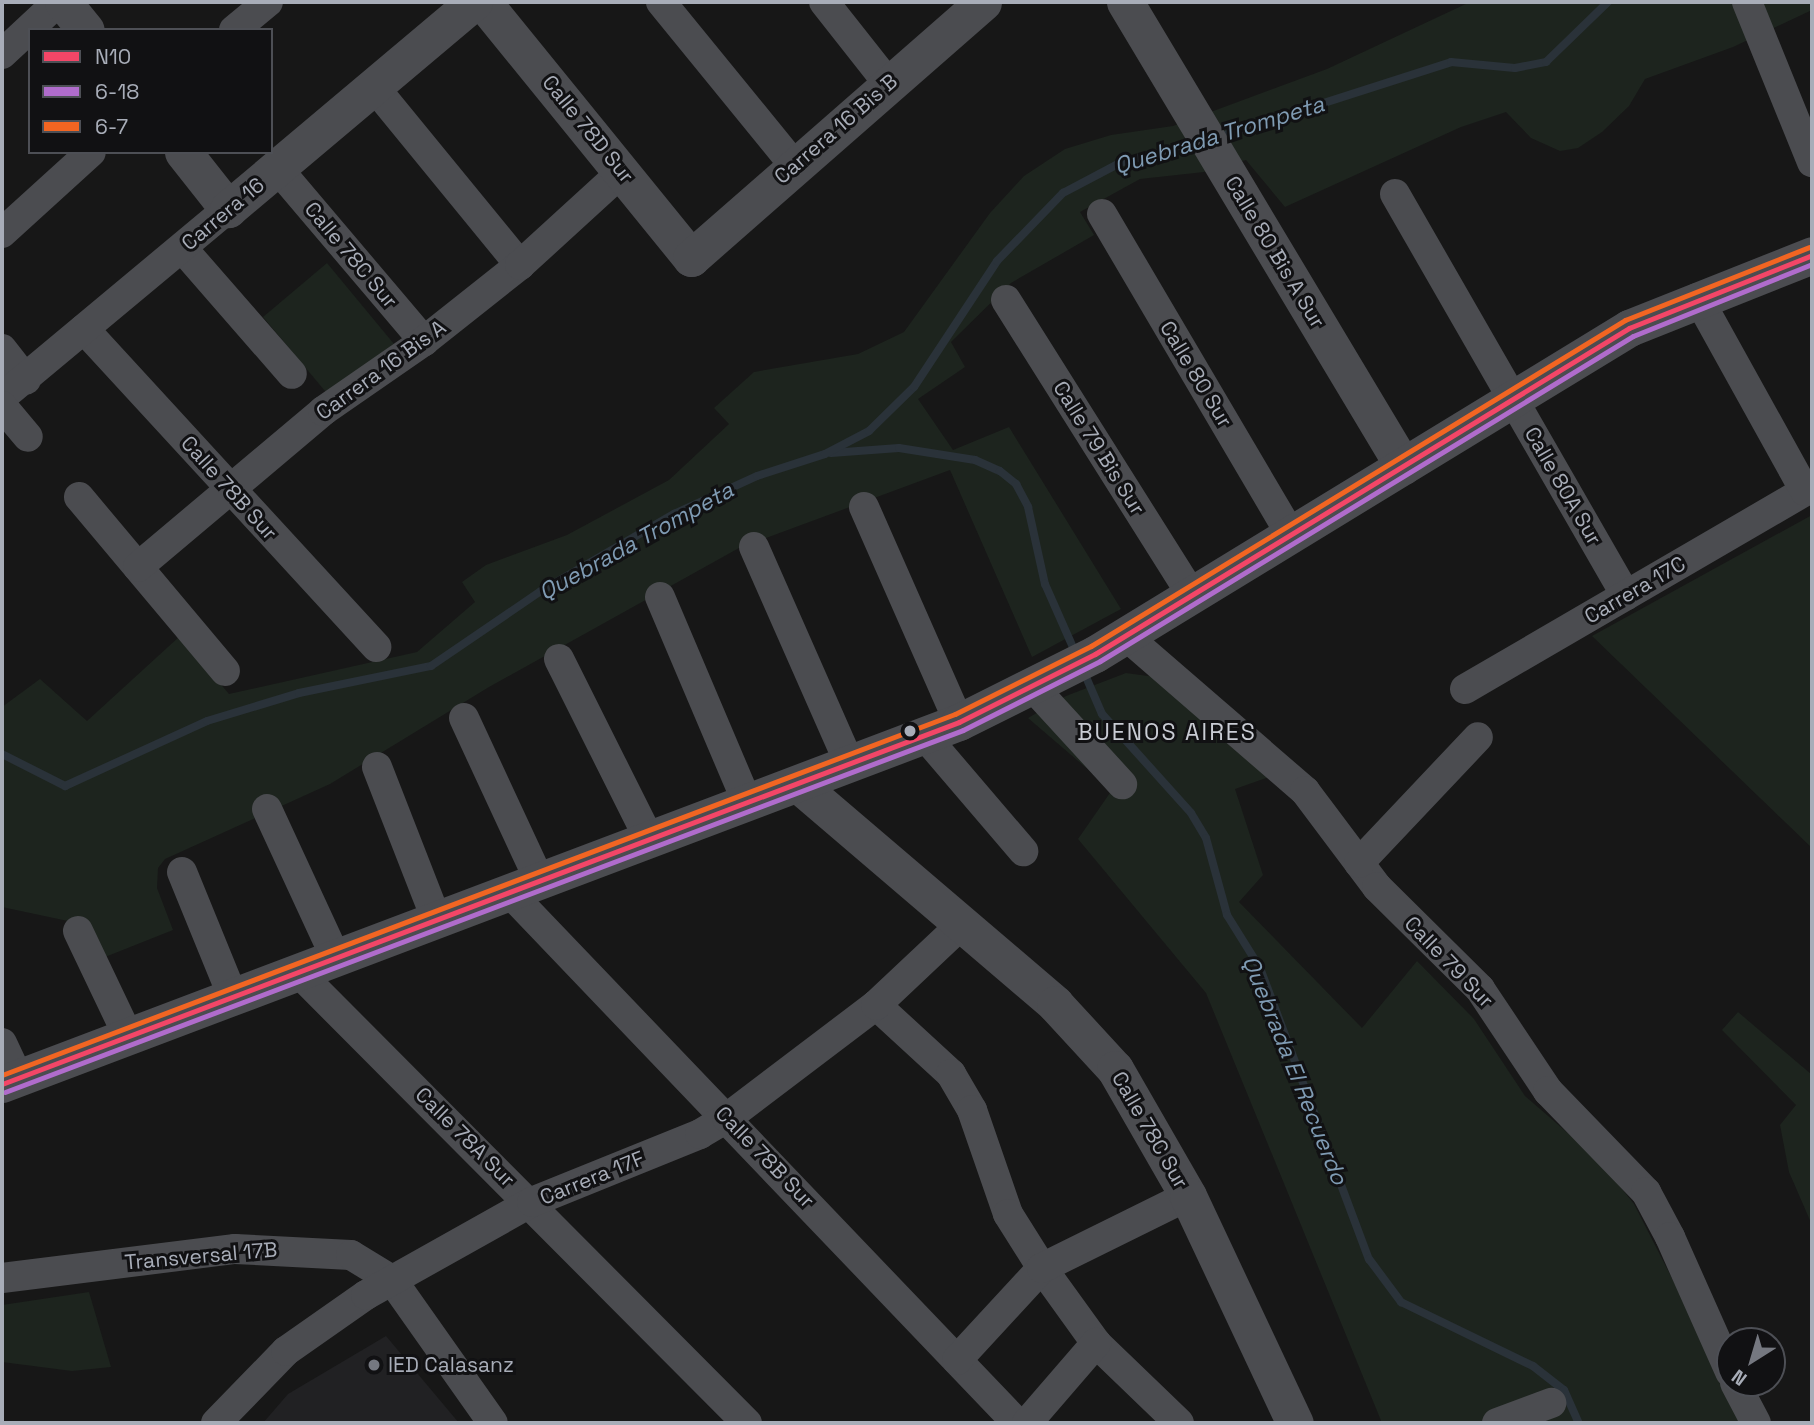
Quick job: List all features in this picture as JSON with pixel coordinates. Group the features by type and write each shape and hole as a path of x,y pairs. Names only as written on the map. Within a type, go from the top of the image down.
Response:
{"street":[{"path":"32,28 61,2 84,28"},
{"path":"236,28 268,2"},
{"name":"Carrera 16","path":"2,397 26,380 375,88 474,2"},
{"name":"Calle 78D Sur","path":"483,2 691,258"},
{"path":"660,2 794,164"},
{"path":"824,2 888,83"},
{"name":"Carrera 16 Bis B","path":"691,258 794,164 983,2"},
{"name":"Calle 80 Bis A Sur","path":"1125,2 1404,466"},
{"path":"1747,2 1812,162"},
{"path":"2,54 28,31"},
{"path":"375,88 520,265"},
{"path":"2,233 89,154"},
{"path":"185,154 228,209"},
{"name":"Calle 78C Sur","path":"278,169 424,341"},
{"name":"Carrera 16 Bis A","path":"138,567 324,411 424,341 520,265 623,171"},
{"name":"Calle 80A Sur","path":"1395,194 1626,595"},
{"name":"Calle 80 Sur","path":"1102,214 1291,535"},
{"path":"182,248 292,374"},
{"path":"2,1043 10,1081 799,785 959,722 1048,680 1126,636 1629,328 1698,298 1812,255"},
{"name":"Carrera 17C","path":"1465,689 1805,491 1698,298"},
{"name":"Calle 79 Bis Sur","path":"1006,300 1192,595"},
{"name":"Calle 78B Sur","path":"84,329 376,647"},
{"path":"2,349 26,380"},
{"path":"2,406 28,437"},
{"path":"79,498 225,671"},
{"path":"864,507 959,722"},
{"path":"754,547 850,765"},
{"path":"660,597 748,804"},
{"name":"Calle 79 Sur","path":"1126,636 1305,790 1359,863 1409,922 1480,989 1548,1091 1646,1192 1670,1237 1716,1340"},
{"path":"559,659 650,841"},
{"path":"1048,680 1122,784"},
{"name":"Calle 78B Sur","path":"464,718 525,888 727,1118 1017,1423"},
{"path":"924,736 1023,851"},
{"path":"1359,863 1478,737"},
{"path":"377,767 437,921"},
{"name":"Calle 78C Sur","path":"799,785 1055,1004 1100,1050 1131,1093 1188,1196 1295,1423"},
{"path":"267,809 336,958"},
{"path":"182,872 233,997"},
{"name":"Carrera 17F","path":"216,1423 303,1338 392,1280 531,1202 700,1133 727,1118 876,1005 962,925"},
{"path":"79,931 128,1037"},
{"name":"Calle 78A Sur","path":"299,973 531,1202 747,1423"},
{"path":"876,1005 951,1074 963,1090 1008,1214 1042,1268 1096,1343 1179,1423"},
{"path":"957,1360 1042,1268 1188,1196"},
{"name":"Transversal 17B","path":"2,1278 186,1254 291,1249 351,1255 392,1280"},
{"path":"392,1280 494,1423"},
{"path":"1027,1423 1096,1343"},
{"path":"1742,1397 1756,1423"},
{"path":"1497,1423 1551,1403"}],"shaded area":[{"path":"1470,2 1812,2 1812,10 1733,47 1645,79 1629,106 1602,132 1578,148 1560,151 1531,138 1506,112 1461,127 1285,207 1246,160 1204,172 1140,179 1080,212 1094,235 1011,283 951,342 965,367 918,399 953,450 1009,427 1121,609 1032,657 950,470 739,548 489,687 330,784 165,859 158,868 157,888 173,930 100,959 82,924 2,907 2,707 40,679 87,721 180,636 229,694 417,652 475,602 462,582 486,565 567,535 669,480 729,424 714,408 754,372 858,354 904,332 990,213 1024,176 1065,149 1111,135 1173,126 1327,69"},
{"path":"327,263 394,344 330,397 263,317"},
{"path":"1812,515 1812,848 1592,636"},
{"path":"1126,673 1155,677 1269,777 1235,789 1263,875 1239,902 1362,1028 1417,961 1474,1019 1525,1096 1599,1160 1634,1204 1716,1364 1716,1397 1733,1397 1746,1423 1382,1423 1206,993 1078,839 1112,790 1028,718 1066,696"},
{"path":"1738,1012 1811,1074 1812,1225 1789,1172 1780,1125 1796,1105 1722,1030"},
{"path":"89,1292 111,1367 72,1371 2,1362 2,1305"},
{"name":"IED Calasanz","path":"386,1336 459,1423 263,1423 288,1394"}],"waterway":[{"name":"Quebrada Trompeta","path":"1218,137 1451,62 1515,68 1546,62 1608,2"},
{"name":"Quebrada Trompeta","path":"2,754 65,786 207,721 299,693 431,666 541,591 674,514 757,476 825,454 869,431 914,387 997,261 1063,193 1120,163 1198,142"},
{"name":"Quebrada El Recuerdo","path":"831,453 899,448 975,460 1000,471 1016,484 1028,507 1045,584 1075,652"},
{"name":"Quebrada El Recuerdo","path":"1083,670 1102,714 1191,813 1206,838 1227,915 1260,968 1369,1259 1401,1302 1533,1366 1564,1390 1579,1423"}],"transit line":[{"name":"6-7","path":"2,1075 955,714 1091,646 1625,320 1809,247"},
{"name":"N10","path":"2,1084 959,722 1095,654 1629,328 1812,255"},
{"name":"6-18","path":"5,1092 963,730 1100,661 1633,336 1812,264"}],"place":[{"name":"IED Calasanz","path":"374,1365"}],"district":[{"name":"BUENOS AIRES","path":"1167,732"}]}
